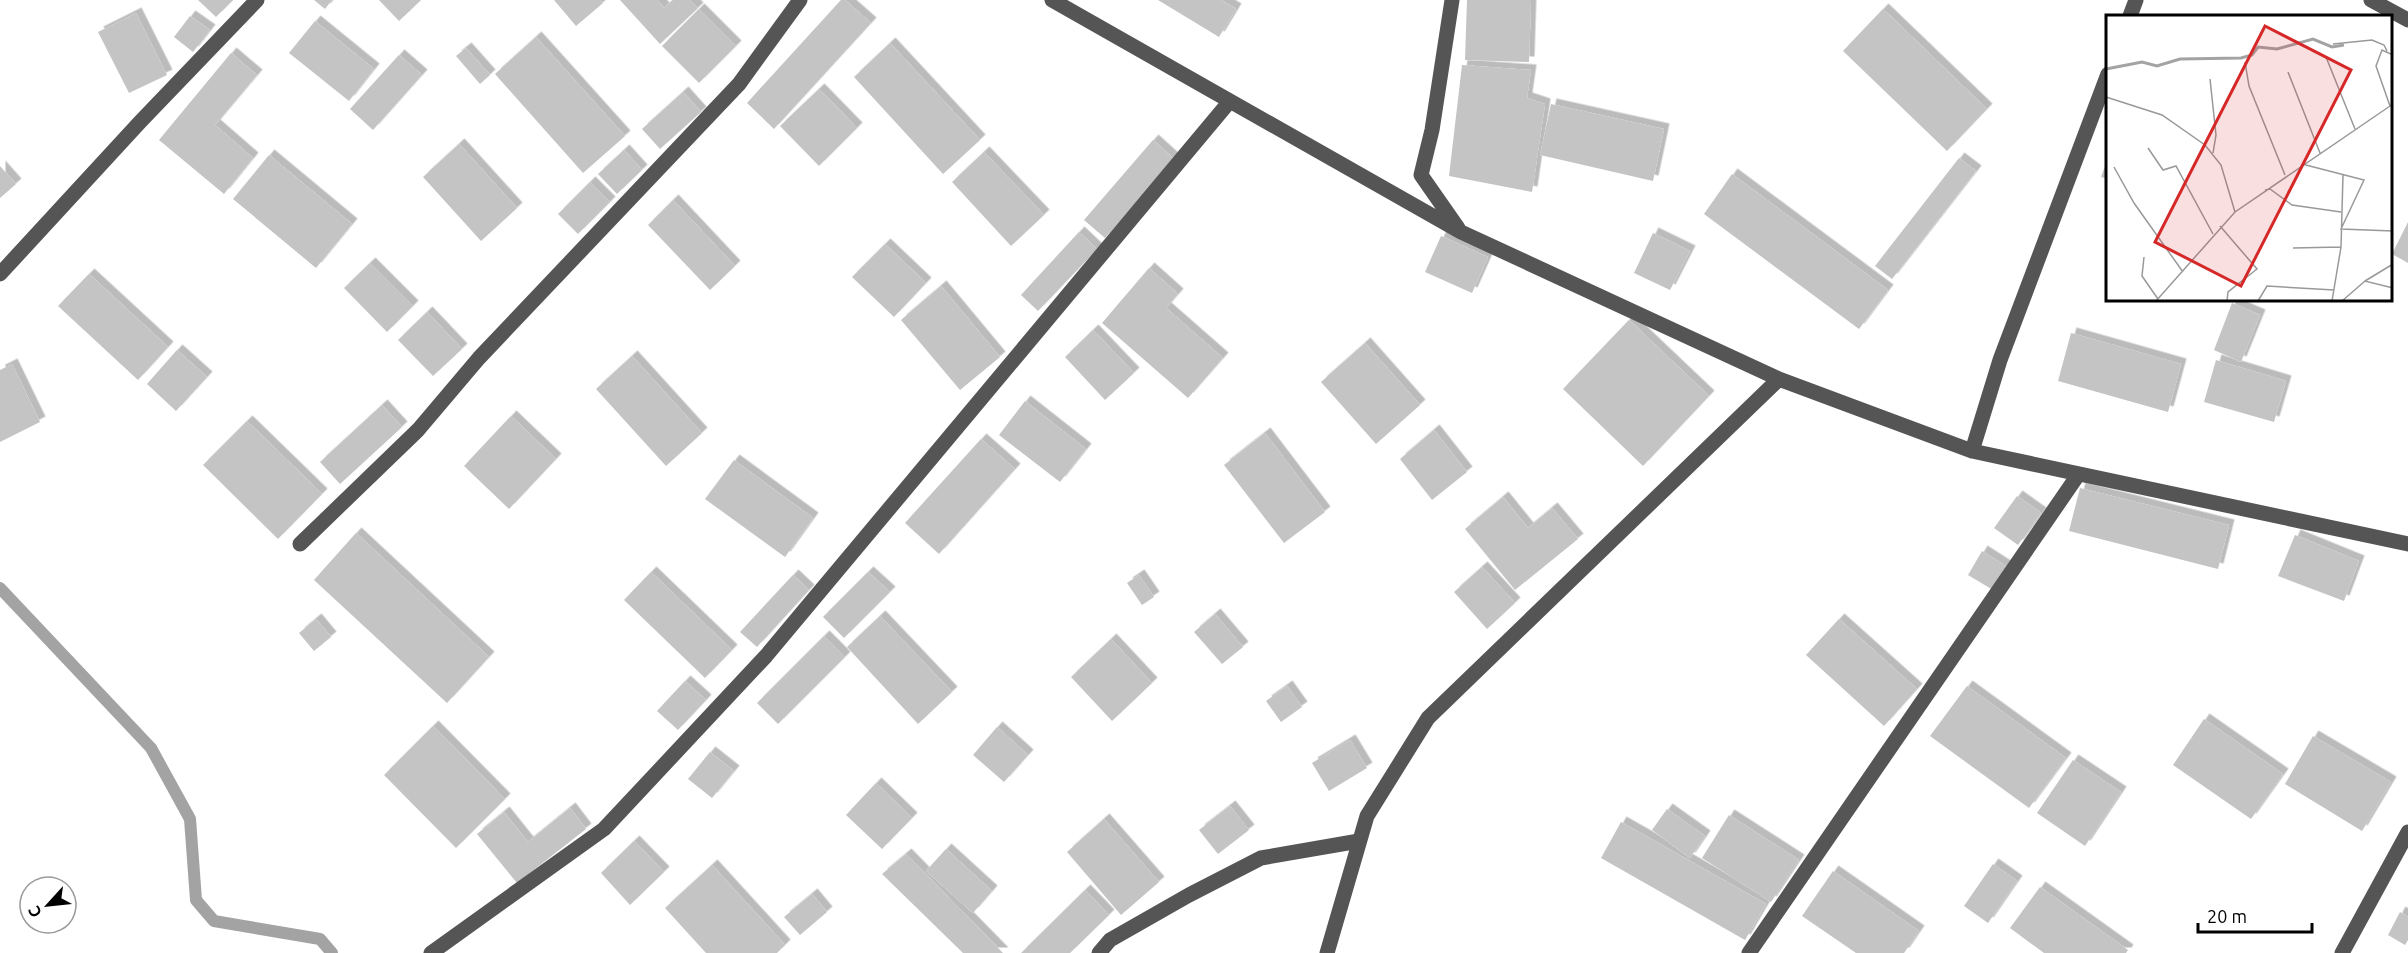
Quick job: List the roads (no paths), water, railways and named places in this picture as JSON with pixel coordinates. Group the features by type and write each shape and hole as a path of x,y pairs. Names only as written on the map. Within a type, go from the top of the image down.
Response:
{"street":[{"path":"0,274 140,122 257,0"},
{"path":"300,544 418,430 479,358 739,84 800,0"},
{"path":"1452,0 1432,130 1421,175 1461,232"},
{"path":"2130,15 2136,0"},
{"path":"2371,0 2408,20"},
{"path":"1056,1 1461,232 1779,379 1972,451 2408,544"},
{"path":"1972,451 2000,360 2106,79"},
{"path":"431,953 604,829 766,656 1230,101"},
{"path":"1327,953 1367,816 1428,718 1779,379"},
{"path":"1749,953 2078,475"},
{"path":"2342,953 2408,832"},
{"path":"1099,953 1110,940 1189,895 1262,858 1359,841"}],"waterway":[{"path":"0,588 151,748 190,819 196,900 214,921 320,939 332,953"}]}
